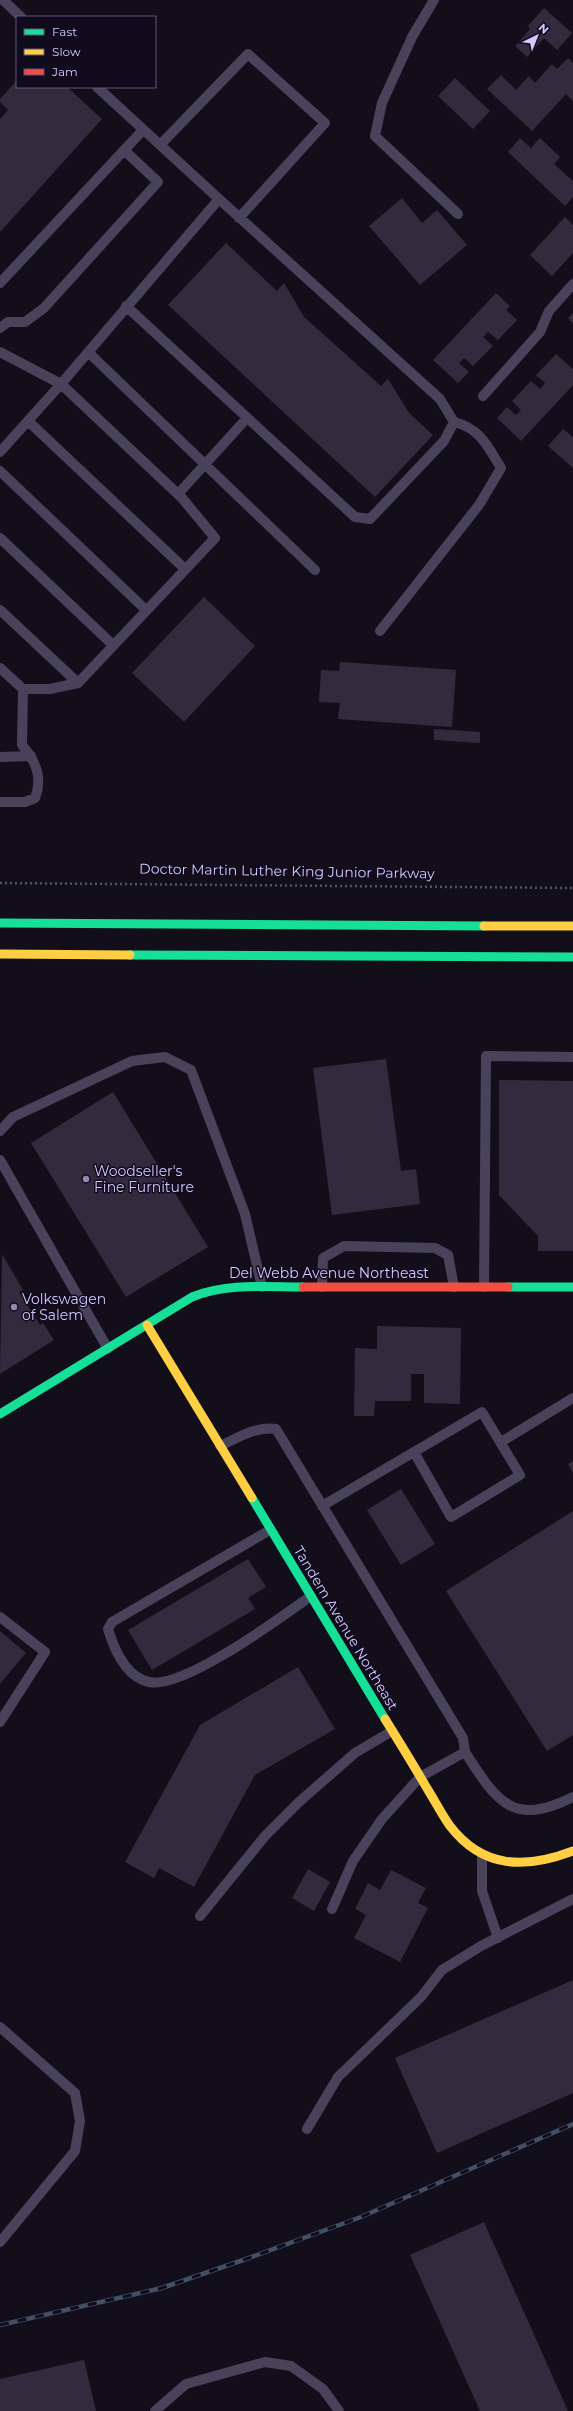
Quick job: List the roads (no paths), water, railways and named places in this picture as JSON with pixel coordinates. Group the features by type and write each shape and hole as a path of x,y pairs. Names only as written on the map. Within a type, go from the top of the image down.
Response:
{"main road":[{"path":"0,924 573,926"},
{"path":"0,954 573,957"},
{"name":"Del Webb Avenue Northeast","path":"0,1414 147,1326 192,1297 210,1290 231,1287 573,1287"},
{"name":"Tandem Avenue Northeast","path":"147,1326 450,1826 462,1840 482,1854 513,1865 536,1864 573,1851"}],"lane":[{"path":"3,0 21,16"},
{"path":"434,0 412,37 382,103 375,136 458,214"},
{"path":"160,145 248,54 325,123 239,218"},
{"path":"98,88 239,218 440,399 454,422 468,425 481,437 501,468 479,505 380,631"},
{"path":"0,283 143,130"},
{"path":"0,328 8,322 25,322 44,308 158,182 124,150"},
{"path":"0,452 61,384 126,306 219,199"},
{"path":"483,396 540,332 549,311 573,284"},
{"path":"126,306 354,517 370,519 444,441 454,422"},
{"path":"0,352 61,384 178,494 215,538 78,683 50,689 23,689 0,668"},
{"path":"88,352 316,570"},
{"path":"178,494 247,418"},
{"path":"28,421 185,569"},
{"path":"0,471 146,610"},
{"path":"0,538 113,645"},
{"path":"0,610 78,683"},
{"path":"0,802 25,802 35,798 40,786 37,767 31,756 22,746 23,689"},
{"path":"0,757 31,756"},
{"path":"484,1287 486,1056 573,1057"},
{"path":"0,1131 13,1117 132,1061 165,1057 191,1070 245,1214 262,1287"},
{"path":"0,1160 108,1349"},
{"path":"322,1287 323,1258 344,1246 435,1248 448,1255 454,1287"},
{"path":"501,1442 573,1398"},
{"path":"322,1506 482,1412 520,1475 451,1517 414,1452"},
{"path":"220,1446 264,1427 276,1429 463,1738 465,1752 491,1792 512,1808 540,1809 573,1796"},
{"path":"270,1530 112,1622 108,1629 121,1660 139,1678 150,1682 167,1682 228,1651 311,1596"},
{"path":"0,1617 45,1652 0,1722"},
{"path":"200,1916 265,1836 299,1802 355,1753 392,1731"},
{"path":"332,1909 353,1861 382,1819 420,1777 465,1752"},
{"path":"482,1854 482,1891 498,1938"},
{"path":"307,2129 338,2077 421,1997 442,1970 498,1938 573,1899"},
{"path":"0,2027 75,2093 80,2121 75,2151 0,2242"},
{"path":"155,2411 186,2384 265,2362 291,2366 323,2389 339,2411"}],"railway":[{"path":"0,2325 162,2288 249,2258 361,2217 573,2124"}],"place":[{"name":"Woodseller's Fine Furniture","path":"86,1179"},
{"name":"Volkswagen of Salem","path":"14,1307"}]}
